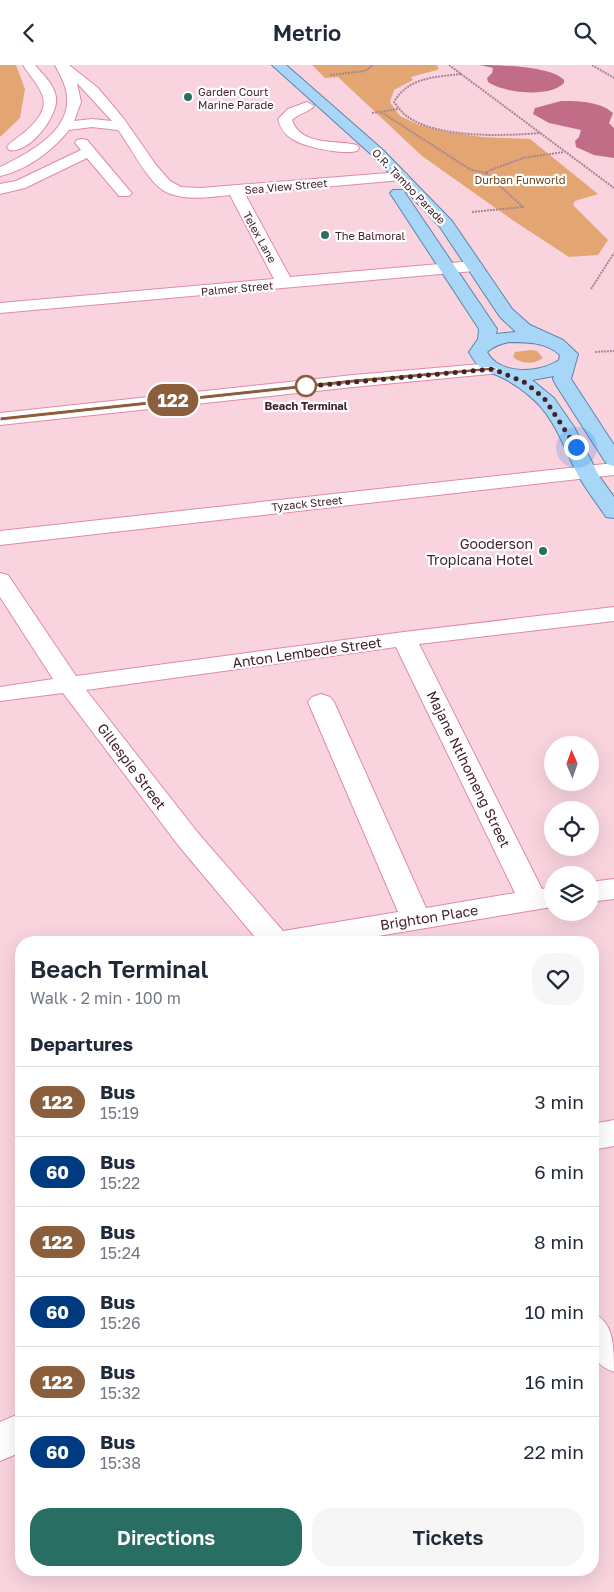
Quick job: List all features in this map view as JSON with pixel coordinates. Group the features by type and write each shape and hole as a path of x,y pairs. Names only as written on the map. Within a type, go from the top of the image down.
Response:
{"main road":[{"name":"O.R. Tambo Parade","path":"260,65 385,177 400,195 488,329 487,339 480,349"},
{"name":"O.R. Tambo Parade","path":"278,65 378,153 401,176 446,224 506,313 524,329 563,347 569,354 568,362"},
{"name":"O.R. Tambo Parade","path":"480,349 493,340 509,337 547,340"},
{"path":"480,349 479,359 526,383 544,398 576,447 586,472 614,512"},
{"path":"498,370 522,375 538,375 562,368 568,362"},
{"path":"568,362 562,379 614,460"}],"street":[{"path":"0,155 27,138 38,128 48,111 48,91 29,65"},
{"path":"62,65 82,81 122,126"},
{"path":"0,172 50,143 65,126 74,103 74,92 62,65"},
{"path":"306,107 293,112 285,119 286,124 298,138 315,143 352,148"},
{"path":"92,123 112,114"},
{"path":"65,126 92,123 122,126"},
{"name":"Sea View Street","path":"122,126 159,178 171,189 200,193 401,176"},
{"path":"0,189 20,185 85,148 124,193"},
{"name":"Telex Lane","path":"235,190 285,283"},
{"name":"Palmer Street","path":"0,308 474,266"},
{"path":"68,394 480,349"},
{"path":"0,419 354,381 498,370"},
{"name":"Tyzack Street","path":"0,538 614,469"},
{"name":"Gillespie Street","path":"0,579 70,686 188,839 272,936"},
{"name":"Anton Lembede Street","path":"0,694 70,686 404,639 614,614"},
{"name":"Majane Ntlhomeng Street","path":"404,639 543,899"},
{"path":"321,702 416,919"},
{"path":"599,891 614,889"},
{"name":"Brighton Place","path":"313,936 543,899"},
{"path":"599,1136 614,1133"},
{"path":"599,1337 614,1355"},
{"path":"0,1443 15,1434"}],"path":[{"path":"324,76 364,71 370,69 373,65"},
{"path":"449,65 614,188"},
{"path":"592,65 614,78"},
{"path":"461,74 416,81 404,88 396,96 394,102 398,109 414,120 426,125 466,134 498,136 540,133"},
{"path":"367,113 398,109"},
{"path":"381,112 471,171 486,173 509,162 523,158 564,152"},
{"path":"472,212 523,207 486,173"},
{"path":"591,289 614,253"}],"green space":[{"path":"0,65 16,65 25,89 20,118 0,137"},
{"name":"Durban Funworld","path":"312,65 436,65 439,68 437,70 411,77 413,80 394,90 390,102 400,116 417,124 446,132 482,137 530,139 598,194 575,201 573,205 608,240 598,255 569,257 422,156 338,77 325,78"},
{"path":"537,351 543,358 536,362 528,363 513,357 515,352"}],"shaded area":[{"path":"480,65 537,69 557,75 564,80 564,83 548,91 527,92 505,89 488,82 487,78 492,73 493,68"},
{"path":"561,101 595,104 613,113 609,123 614,128 614,158 594,155 576,147 575,141 579,137 581,130 549,123 533,114 535,108"}],"bus line":[{"name":"122","path":"0,419 354,381 493,369"}],"place":[{"name":"Garden Court Marine Parade","path":"188,97"},
{"name":"The Balmoral","path":"325,235"},
{"name":"Beach Terminal","path":"306,386"},
{"name":"Gooderson Tropicana Hotel","path":"543,551"}],"route":[{"path":"306,386 300,387 493,369 526,383 544,398 576,447"}]}
